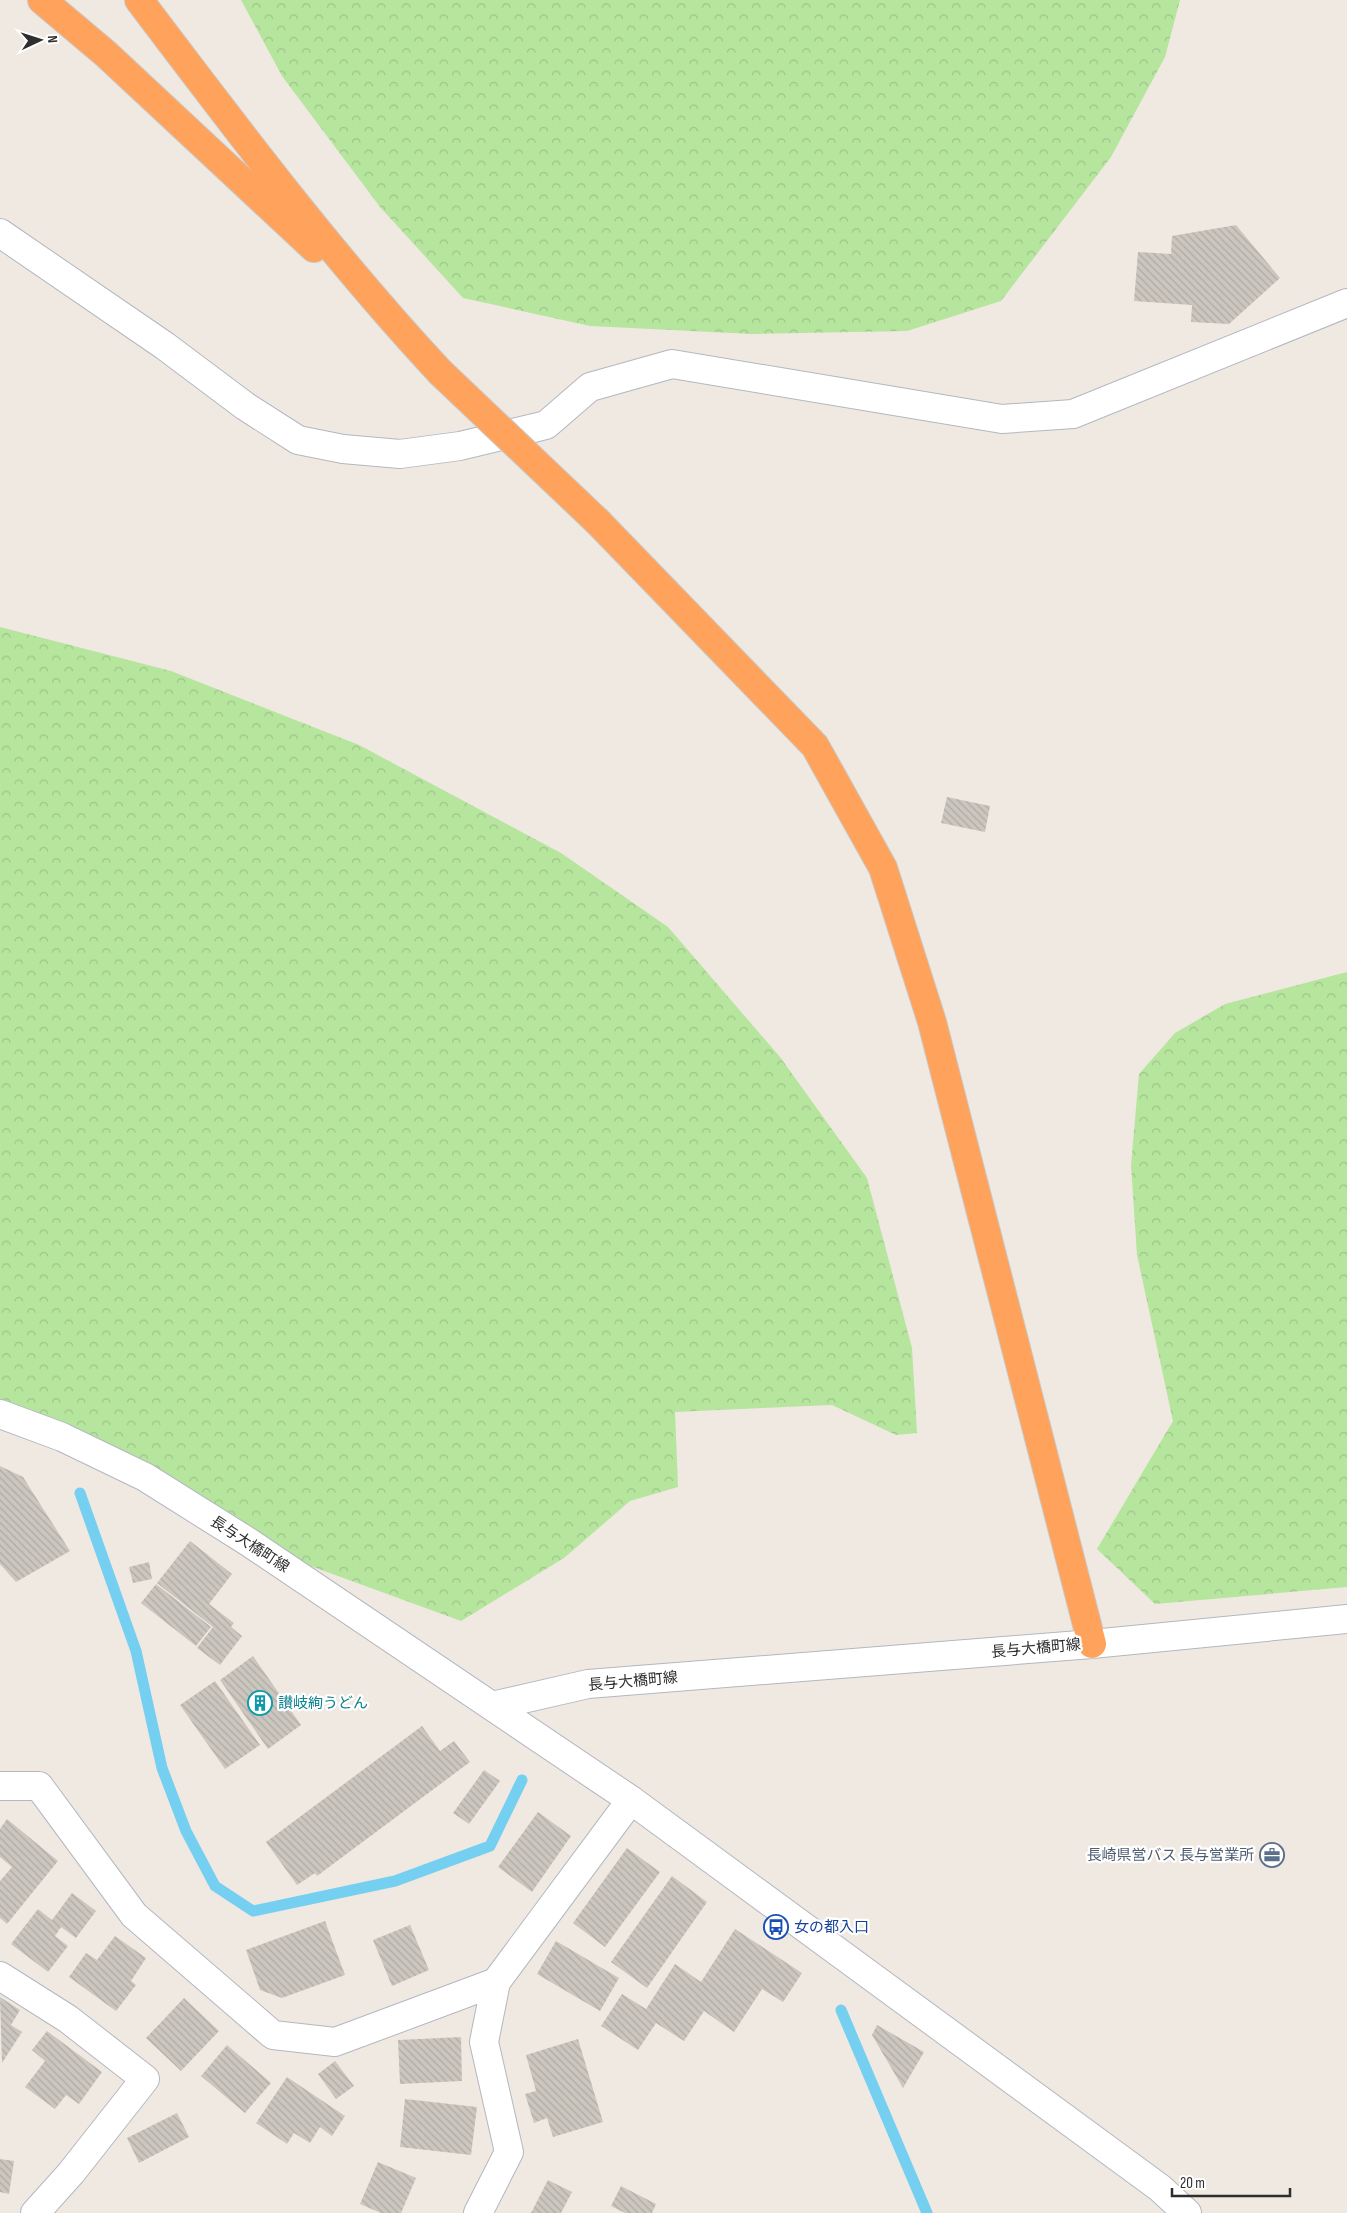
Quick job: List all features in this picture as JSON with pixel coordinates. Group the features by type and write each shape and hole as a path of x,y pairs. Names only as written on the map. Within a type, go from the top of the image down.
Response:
{"highway":[{"path":"42,0 106,54 394,322"},
{"path":"139,0 248,146 394,322 440,372 598,522 815,746 883,868 932,1022 1092,1644"}],"street":[{"path":"0,233 165,346 245,406 298,440 343,449 400,454 460,446 546,425 590,387 672,364 1002,419 1073,414 1347,303"},
{"name":"長与大橋町線","path":"0,1414 62,1438 145,1477 250,1543 492,1706 588,1684 1092,1644 1347,1619"},
{"path":"492,1706 631,1800 1160,2188 1187,2213"},
{"path":"0,1786 39,1786 134,1914 273,2035 335,2042 496,1982"},
{"path":"478,2213 509,2152 484,2042 496,1982 631,1800"},
{"path":"0,1976 68,2019 145,2079 71,2173 35,2213"}],"green space":[{"path":"241,0 1180,0 1165,57 1111,157 1001,301 907,331 752,334 590,326 463,298 380,207 282,76"},
{"path":"0,627 171,671 359,745 561,853 668,927 780,1057 867,1178 912,1348 917,1433 896,1435 832,1405 675,1412 678,1487 630,1501 564,1558 461,1621 308,1565 108,1448 0,1416"},
{"path":"1347,972 1347,1587 1155,1604 1097,1549 1173,1421 1137,1255 1131,1165 1139,1074 1175,1033 1225,1004"}],"building":[{"path":"1236,225 1280,278 1229,324 1191,322 1192,305 1134,301 1138,252 1171,254 1172,236"},
{"path":"947,797 990,806 985,832 941,823"},
{"path":"0,1466 23,1477 70,1551 16,1582 0,1564"},
{"path":"190,1541 232,1574 209,1604 234,1623 231,1627 242,1636 220,1665 197,1648 213,1627 157,1583"},
{"path":"149,1562 152,1579 133,1583 129,1567"},
{"path":"156,1584 211,1627 196,1646 141,1603"},
{"name":"讃岐絢うどん","path":"253,1656 301,1725 268,1749 220,1680"},
{"path":"215,1681 260,1745 225,1769 180,1705"},
{"path":"422,1726 440,1751 454,1741 470,1762 317,1876 315,1873 297,1885 266,1842"},
{"path":"484,1770 500,1781 469,1824 453,1813"},
{"path":"538,1812 571,1836 532,1892 498,1867"},
{"path":"7,1819 58,1861 7,1924 0,1918 0,1881 12,1867 0,1857 0,1829"},
{"path":"627,1848 660,1872 605,1947 573,1923"},
{"path":"672,1876 707,1902 647,1988 611,1962"},
{"path":"72,1893 96,1911 76,1938 61,1927 55,1936 68,1946 48,1972 11,1944 38,1909 52,1920"},
{"path":"325,1921 345,1975 282,1998 260,1990 246,1950"},
{"path":"410,1925 429,1970 392,1986 373,1940"},
{"path":"735,1929 802,1973 783,2002 762,1989 734,2032 704,2011 684,2041 656,2023 638,2050 601,2026 622,1994 646,2009 675,1964 701,1982"},
{"path":"115,1936 146,1958 131,1981 136,1985 116,2011 69,1977 86,1953 97,1960"},
{"path":"556,1941 619,1978 600,2011 537,1974"},
{"path":"0,1997 20,2010 11,2025 22,2032 2,2063"},
{"path":"184,1998 219,2031 181,2071 146,2038"},
{"path":"877,2025 924,2052 903,2088 872,2035"},
{"path":"47,2031 102,2072 79,2104 66,2095 55,2109 25,2087 45,2061 32,2050"},
{"path":"461,2037 462,2081 400,2084 398,2040"},
{"path":"578,2039 603,2122 553,2137 547,2118 534,2123 525,2094 536,2091 526,2055"},
{"path":"227,2045 271,2083 245,2113 201,2076"},
{"path":"335,2061 354,2086 336,2099 318,2074"},
{"path":"287,2077 345,2116 332,2136 320,2127 310,2143 294,2133 287,2144 256,2123"},
{"path":"405,2099 477,2107 471,2155 400,2147"},
{"path":"177,2113 189,2137 139,2163 127,2138"},
{"path":"0,2159 14,2161 9,2194 0,2192"},
{"path":"378,2162 416,2178 401,2213 381,2213 360,2204"},
{"path":"548,2180 572,2192 561,2213 531,2213"},
{"path":"621,2186 656,2204 652,2213 625,2213 611,2206"}],"waterway":[{"path":"80,1493 136,1651 162,1768 186,1831 215,1886 253,1911 395,1881 490,1846 522,1780"},
{"path":"841,2010 927,2213"}],"place":[{"name":"讃岐絢うどん","path":"260,1703"},
{"name":"長崎県営バス 長与営業所","path":"1272,1855"},
{"name":"女の都入口","path":"776,1927"}]}
